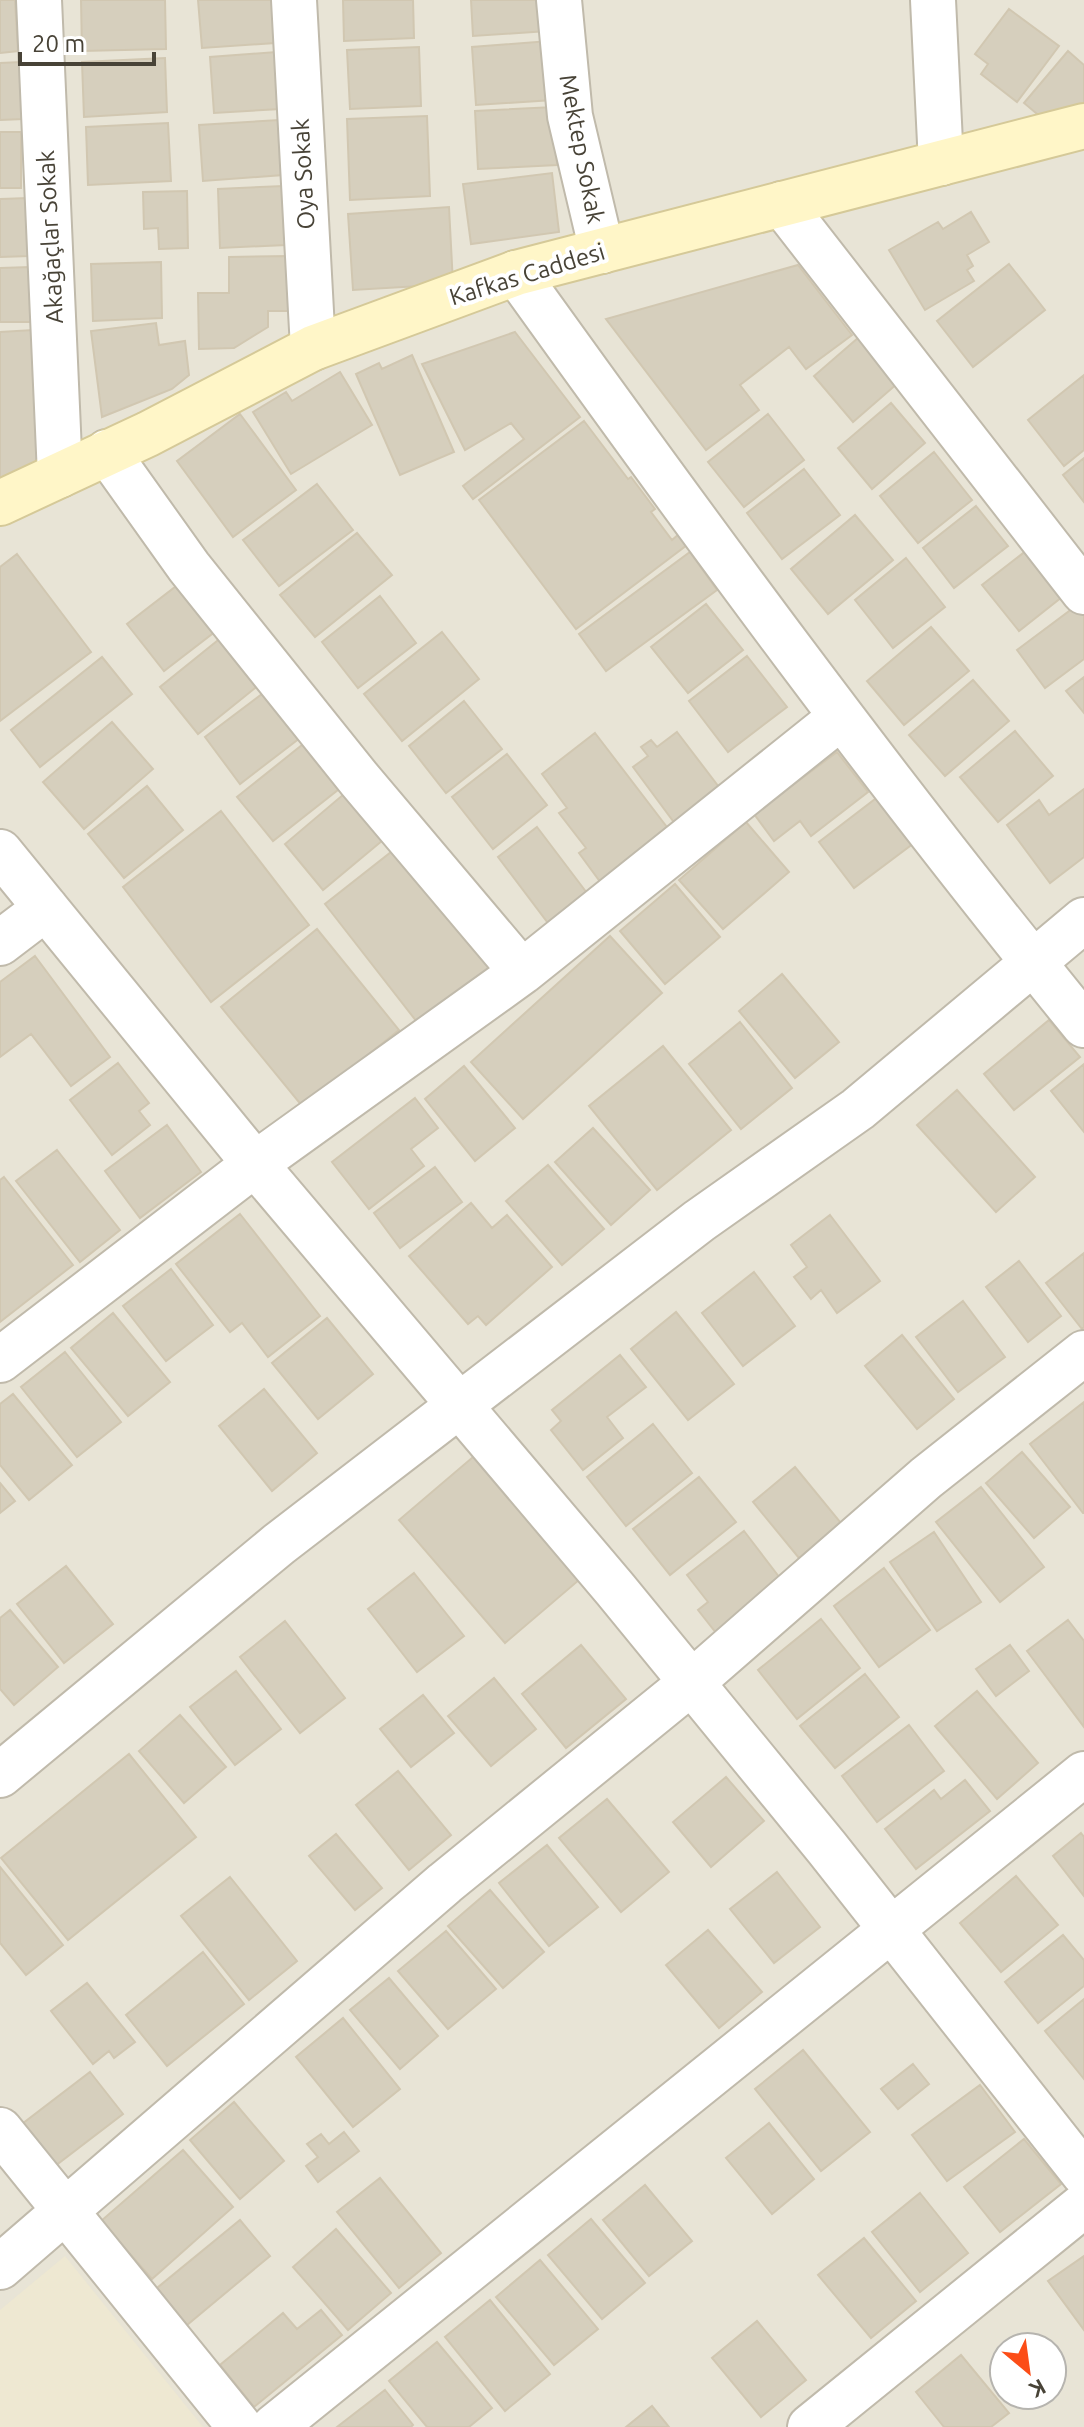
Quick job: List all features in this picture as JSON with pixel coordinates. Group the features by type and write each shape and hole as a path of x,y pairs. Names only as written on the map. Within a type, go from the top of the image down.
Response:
{"street":[{"name":"Akağaçlar Sokak","path":"39,0 60,475"},
{"name":"Oya Sokak","path":"294,0 313,348"},
{"name":"Mektep Sokak","path":"559,0 570,116 602,251"},
{"path":"933,0 941,163"},
{"name":"Kafkas Caddesi","path":"0,503 148,434 313,348 516,273 1084,126"},
{"path":"782,204 1084,592"},
{"path":"516,273 841,717 1084,1025"},
{"path":"107,452 189,567 359,779 522,972"},
{"path":"0,1360 255,1164 522,972 841,717"},
{"path":"0,852 255,1164 691,1683 892,1930 1084,2174"},
{"path":"0,943 46,908"},
{"path":"0,1775 279,1544 699,1221 858,1109 1084,920"},
{"path":"0,2267 445,1883 691,1683 926,1478 1084,1353"},
{"path":"274,2427 1084,1774"},
{"path":"0,2130 240,2427"},
{"path":"810,2427 1084,2205"}],"shaded area":[{"path":"0,0 1084,0 1084,2427 0,2427"},
{"path":"65,2256 203,2427 0,2427 0,2310"}],"building":[{"path":"0,0 15,0 18,51 0,53"},
{"path":"81,0 165,0 166,49 82,51"},
{"path":"198,0 272,0 275,43 202,48"},
{"path":"343,0 413,0 414,38 344,41"},
{"path":"471,0 545,0 547,31 473,36"},
{"path":"1009,9 1059,46 1017,102 981,74 988,64 975,54"},
{"path":"549,41 553,100 476,105 472,47"},
{"path":"419,47 421,106 350,109 347,50"},
{"path":"1068,51 1084,65 1084,118 1055,129 1024,103"},
{"path":"276,52 280,109 214,113 210,57"},
{"path":"165,58 167,112 84,117 82,62"},
{"path":"21,62 23,119 0,120 0,63"},
{"path":"554,107 557,165 478,169 475,111"},
{"path":"427,116 430,196 350,200 347,119"},
{"path":"279,120 283,175 203,181 199,125"},
{"path":"168,123 171,181 88,185 86,127"},
{"path":"0,132 21,132 21,188 0,188"},
{"path":"552,173 559,232 471,244 463,184"},
{"path":"283,186 286,245 220,248 218,189"},
{"path":"187,191 188,248 159,249 158,228 144,229 143,192"},
{"path":"28,198 29,256 0,257 0,199"},
{"path":"449,207 453,284 353,290 348,214"},
{"path":"971,212 989,242 967,255 973,266 967,270 974,281 925,310 889,250 938,222 943,229"},
{"path":"289,256 290,311 268,311 268,327 234,348 199,349 198,293 229,293 229,257"},
{"path":"161,262 162,318 93,321 91,264"},
{"path":"1009,264 1045,310 973,367 937,321"},
{"path":"798,265 852,335 806,369 789,347 740,385 759,410 706,450 606,319"},
{"path":"30,267 31,322 0,322 0,268"},
{"path":"156,323 159,345 185,341 189,375 172,389 102,417 91,331"},
{"path":"33,330 40,463 0,480 0,332"},
{"path":"515,332 580,417 473,499 463,486 524,439 511,423 465,450 422,364"},
{"path":"858,338 898,383 853,422 814,376"},
{"path":"412,355 454,452 400,475 356,374 379,363 382,369"},
{"path":"340,372 372,425 291,474 253,412 286,392 292,401"},
{"path":"1084,375 1084,450 1064,466 1028,420"},
{"path":"891,403 925,443 872,489 838,448"},
{"path":"240,414 296,490 233,537 177,461"},
{"path":"768,414 804,460 744,507 708,462"},
{"path":"584,421 655,509 651,512 672,540 679,534 687,545 576,629 479,500"},
{"path":"934,452 972,500 918,543 880,496"},
{"path":"1084,458 1084,502 1063,475"},
{"path":"804,469 840,515 782,559 747,513"},
{"path":"317,484 353,530 279,586 243,540"},
{"path":"976,506 1008,546 954,588 923,548"},
{"path":"855,515 893,560 828,614 791,569"},
{"path":"357,533 392,575 315,637 280,595"},
{"path":"1031,547 1067,593 1019,631 982,585"},
{"path":"690,552 717,590 606,671 579,634"},
{"path":"17,554 91,652 0,721 0,567"},
{"path":"906,558 945,607 893,648 855,600"},
{"path":"188,577 225,624 164,671 127,624"},
{"path":"380,596 416,643 358,688 322,642"},
{"path":"1080,603 1084,608 1084,659 1045,688 1017,650"},
{"path":"706,604 743,650 688,693 651,647"},
{"path":"931,627 969,671 904,725 867,681"},
{"path":"442,632 479,679 402,741 364,694"},
{"path":"227,633 265,680 198,734 160,687"},
{"path":"747,656 787,707 728,752 689,701"},
{"path":"102,657 132,694 40,767 11,730"},
{"path":"1084,677 1084,713 1066,691"},
{"path":"973,680 1009,721 945,776 909,735"},
{"path":"274,685 309,731 240,784 205,737"},
{"path":"464,701 502,749 446,793 409,746"},
{"path":"112,722 153,769 84,829 43,782"},
{"path":"1015,731 1053,776 998,822 960,777"},
{"path":"677,732 725,795 679,829 633,767 648,756 641,747 651,740 657,747"},
{"path":"595,733 673,835 604,887 579,853 586,848 559,813 567,808 542,774"},
{"path":"312,737 348,782 273,841 237,797"},
{"path":"837,752 868,792 811,836 800,821 774,841 754,814"},
{"path":"507,754 547,805 493,849 452,797"},
{"path":"147,786 183,830 124,878 88,834"},
{"path":"1084,789 1084,857 1050,883 1007,825 1039,800 1049,815"},
{"path":"883,793 918,840 854,888 819,842"},
{"path":"344,794 389,835 323,890 285,844"},
{"path":"221,811 309,925 211,1002 123,887"},
{"path":"746,822 789,872 723,929 679,880"},
{"path":"537,827 590,897 551,927 498,857"},
{"path":"400,845 499,971 424,1031 325,904"},
{"path":"675,884 720,937 665,984 620,931"},
{"path":"317,929 399,1030 303,1107 221,1007"},
{"path":"610,936 662,993 523,1119 471,1062"},
{"path":"35,956 110,1057 71,1086 31,1034 0,1057 0,982"},
{"path":"782,974 839,1042 795,1078 739,1011"},
{"path":"1049,1020 1080,1057 1014,1110 984,1074"},
{"path":"740,1022 792,1088 741,1129 689,1064"},
{"path":"663,1046 731,1130 657,1190 589,1106"},
{"path":"118,1063 149,1103 139,1111 150,1125 112,1155 70,1100"},
{"path":"1084,1064 1084,1132 1051,1091"},
{"path":"464,1066 515,1128 475,1161 425,1099"},
{"path":"957,1090 1035,1177 996,1212 917,1125"},
{"path":"415,1098 438,1128 411,1149 424,1166 369,1209 332,1162"},
{"path":"167,1125 201,1172 140,1218 105,1171"},
{"path":"593,1128 650,1190 611,1225 555,1162"},
{"path":"57,1150 120,1230 80,1262 16,1181"},
{"path":"548,1165 604,1229 562,1265 506,1201"},
{"path":"435,1167 462,1202 400,1248 374,1213"},
{"path":"4,1177 73,1265 0,1322 0,1180"},
{"path":"471,1203 492,1228 507,1215 552,1267 486,1325 478,1316 468,1324 409,1256"},
{"path":"240,1214 320,1316 268,1357 242,1323 230,1332 176,1264"},
{"path":"830,1215 880,1281 837,1313 821,1290 811,1299 794,1277 807,1267 791,1245"},
{"path":"1084,1253 1084,1327 1082,1329 1046,1283"},
{"path":"1019,1261 1061,1316 1028,1342 986,1287"},
{"path":"171,1269 213,1325 166,1361 123,1306"},
{"path":"754,1272 795,1326 743,1366 702,1313"},
{"path":"963,1301 1005,1357 958,1392 916,1337"},
{"path":"676,1312 734,1384 688,1420 631,1349"},
{"path":"113,1313 170,1382 128,1416 71,1348"},
{"path":"327,1318 373,1374 318,1419 272,1363"},
{"path":"902,1335 954,1399 917,1429 865,1366"},
{"path":"65,1352 121,1422 77,1457 21,1387"},
{"path":"620,1355 646,1387 607,1417 623,1438 583,1470 551,1430 561,1421 552,1410"},
{"path":"264,1389 317,1453 272,1491 219,1426"},
{"path":"13,1394 72,1465 29,1500 0,1465 0,1404"},
{"path":"1084,1402 1084,1513 1083,1513 1030,1444"},
{"path":"653,1424 692,1473 626,1526 587,1477"},
{"path":"1022,1452 1070,1507 1034,1538 986,1483"},
{"path":"473,1457 482,1466 488,1460 586,1574 505,1643 399,1520"},
{"path":"795,1467 841,1523 799,1558 753,1502"},
{"path":"699,1477 736,1522 670,1575 633,1529"},
{"path":"0,1483 15,1501 0,1513"},
{"path":"981,1487 1044,1567 1000,1602 936,1522"},
{"path":"744,1531 783,1582 717,1634 698,1610 708,1602 687,1575"},
{"path":"934,1532 981,1602 937,1631 890,1562"},
{"path":"66,1566 113,1624 64,1663 17,1604"},
{"path":"884,1568 930,1630 879,1667 834,1606"},
{"path":"414,1573 464,1636 417,1672 368,1609"},
{"path":"10,1610 58,1667 14,1705 0,1689 0,1618"},
{"path":"821,1619 860,1668 797,1719 758,1670"},
{"path":"1068,1620 1084,1641 1084,1727 1027,1651"},
{"path":"285,1621 345,1698 300,1733 240,1657"},
{"path":"581,1645 626,1699 566,1748 522,1694"},
{"path":"1010,1645 1029,1671 996,1696 976,1669"},
{"path":"236,1671 281,1729 235,1765 190,1707"},
{"path":"865,1674 899,1717 835,1768 800,1726"},
{"path":"494,1678 536,1729 491,1766 448,1716"},
{"path":"977,1691 1038,1763 997,1799 935,1726"},
{"path":"423,1695 454,1733 411,1767 380,1729"},
{"path":"180,1715 226,1767 184,1803 139,1751"},
{"path":"909,1725 944,1771 877,1822 842,1776"},
{"path":"129,1754 196,1837 68,1940 1,1858"},
{"path":"398,1771 451,1835 409,1870 356,1805"},
{"path":"726,1777 764,1821 711,1867 673,1822"},
{"path":"965,1780 990,1811 916,1869 885,1829 934,1790 941,1799"},
{"path":"607,1799 669,1872 621,1912 559,1838"},
{"path":"1081,1833 1084,1837 1084,1896 1053,1856"},
{"path":"336,1834 382,1888 355,1910 309,1856"},
{"path":"547,1845 598,1907 549,1946 499,1883"},
{"path":"0,1867 63,1945 26,1975 0,1943"},
{"path":"777,1872 820,1927 774,1963 730,1909"},
{"path":"1016,1876 1058,1925 1001,1972 960,1923"},
{"path":"230,1877 297,1961 249,2000 181,1916"},
{"path":"490,1890 544,1952 503,1988 448,1926"},
{"path":"708,1930 762,1992 719,2028 666,1965"},
{"path":"446,1931 496,1989 448,2029 398,1971"},
{"path":"1063,1935 1084,1960 1084,1986 1038,2023 1005,1982"},
{"path":"203,1952 244,2004 167,2066 126,2015"},
{"path":"389,1978 438,2036 400,2069 350,2010"},
{"path":"87,1983 135,2042 114,2058 109,2051 93,2064 51,2011"},
{"path":"1084,1999 1084,2079 1045,2031"},
{"path":"343,2018 400,2089 353,2127 296,2057"},
{"path":"803,2050 870,2132 821,2171 755,2089"},
{"path":"913,2064 929,2084 898,2109 881,2089"},
{"path":"90,2072 123,2114 55,2166 22,2124"},
{"path":"980,2085 1015,2132 947,2181 912,2135"},
{"path":"234,2102 284,2161 240,2199 190,2140"},
{"path":"769,2123 814,2179 772,2214 726,2158"},
{"path":"344,2132 359,2151 318,2182 306,2166 318,2157 307,2144 321,2134 329,2144"},
{"path":"1024,2139 1061,2184 1000,2232 964,2187"},
{"path":"183,2150 233,2207 152,2279 101,2221"},
{"path":"380,2178 441,2253 399,2288 337,2212"},
{"path":"645,2185 692,2241 649,2276 603,2220"},
{"path":"920,2193 968,2253 920,2292 872,2232"},
{"path":"591,2219 645,2283 602,2319 548,2255"},
{"path":"240,2220 270,2256 187,2325 157,2288"},
{"path":"336,2229 391,2293 348,2330 293,2267"},
{"path":"864,2238 916,2301 871,2338 818,2275"},
{"path":"1084,2256 1084,2330 1048,2281"},
{"path":"540,2260 598,2329 554,2365 496,2297"},
{"path":"490,2300 550,2374 505,2411 445,2337"},
{"path":"321,2310 342,2335 254,2407 220,2365 283,2313 297,2329"},
{"path":"757,2321 806,2380 761,2417 712,2358"},
{"path":"437,2342 492,2408 469,2427 427,2427 389,2381"},
{"path":"961,2355 988,2388 988,2411 1009,2413 991,2427 944,2427 916,2392"},
{"path":"385,2390 413,2425 411,2427 337,2427"},
{"path":"652,2406 669,2427 626,2427"}]}
